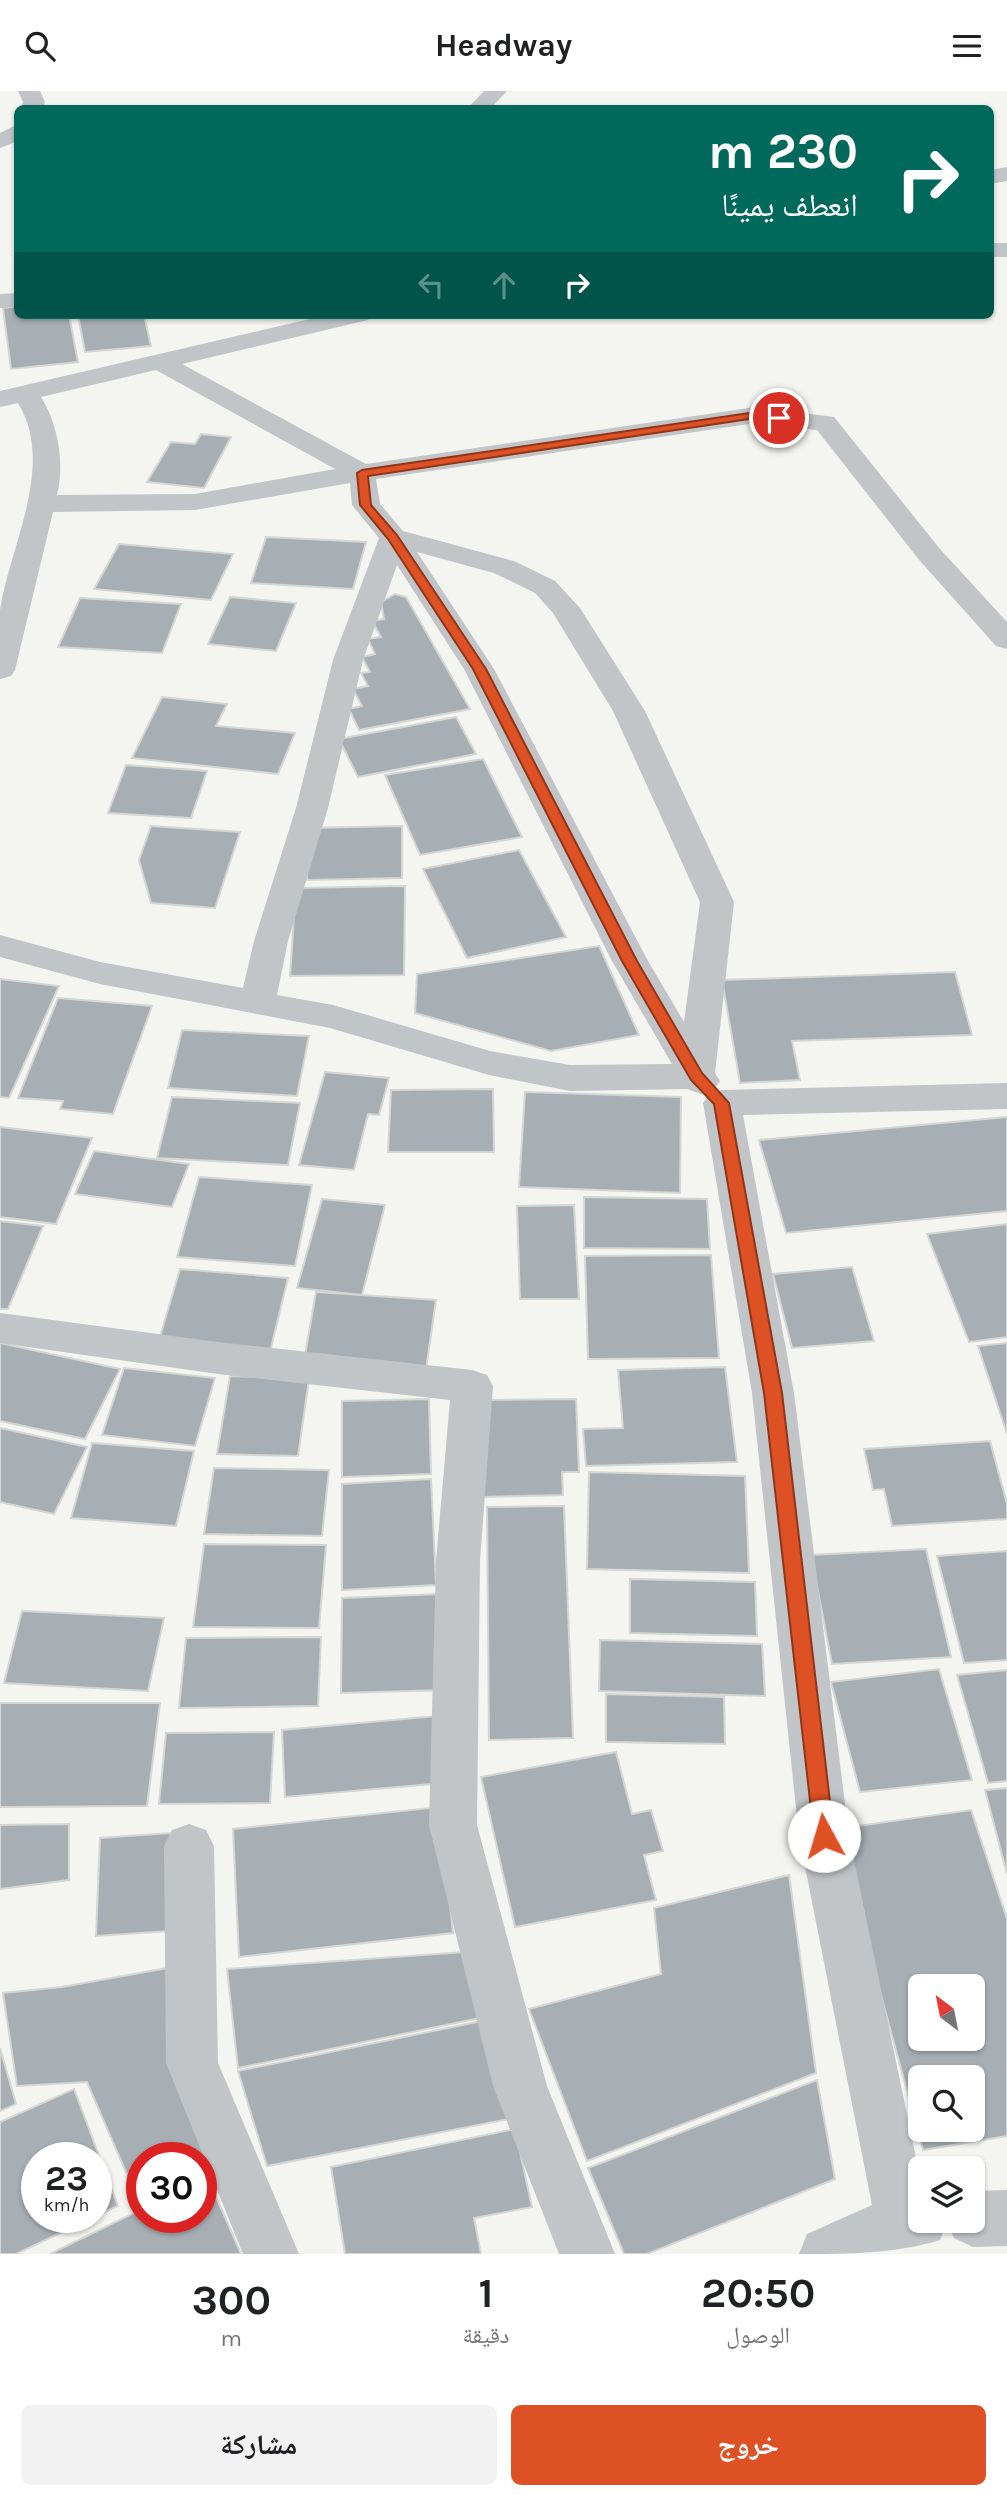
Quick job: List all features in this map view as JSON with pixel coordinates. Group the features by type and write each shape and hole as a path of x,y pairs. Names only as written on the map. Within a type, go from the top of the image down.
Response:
{"street":[{"path":"481,105 496,91"},
{"path":"13,397 342,319"},
{"path":"158,361 362,473"},
{"path":"0,670 48,477 39,415 13,397"},
{"path":"41,504 195,502 362,473 756,415 825,423 930,555 1004,635"},
{"path":"362,473 366,505 393,537 479,669 629,961 709,1089"},
{"path":"257,1004 271,941 312,808 348,660 393,537"},
{"path":"393,537 504,567 545,587 565,608 629,711 718,902 709,1089 773,1393 824,1836 908,2207"},
{"path":"0,946 100,973 333,1017 489,1063 570,1078 709,1089 1007,1096"},
{"path":"0,1328 218,1358 472,1385 458,1561 453,1825 520,2086 587,2254"},
{"path":"189,1846 192,2063 271,2254"},
{"path":"985,2219 1007,2218"},
{"path":"827,2254 908,2221"}],"building":[{"path":"14,307 14,319 70,319 78,362 11,369 3,308"},
{"path":"79,319 145,319 151,346 85,352"},
{"path":"201,434 231,437 204,488 147,482 171,442 195,444"},
{"path":"266,537 366,542 353,589 251,583"},
{"path":"119,544 233,554 211,600 94,589"},
{"path":"395,594 406,597 470,709 359,730 349,709 362,706 353,689 368,686 361,673 370,672 362,657 375,654 368,639 381,637 372,621 384,619 381,602"},
{"path":"230,597 296,603 276,651 208,644"},
{"path":"80,598 181,604 162,653 58,647"},
{"path":"162,697 227,704 216,726 295,733 278,774 132,758"},
{"path":"456,717 476,754 358,777 339,739"},
{"path":"483,759 522,837 420,855 385,775"},
{"path":"126,765 207,771 191,818 108,813"},
{"path":"151,826 240,832 215,908 151,903 139,860"},
{"path":"402,826 402,878 307,880 309,828"},
{"path":"519,850 566,937 467,958 423,869"},
{"path":"405,886 404,975 290,976 296,888"},
{"path":"599,946 639,1035 551,1051 415,1013 417,974"},
{"path":"955,972 972,1035 792,1041 800,1080 740,1083 722,980"},
{"path":"0,979 59,986 9,1098 0,1097"},
{"path":"58,998 152,1006 113,1114 60,1109 63,1101 18,1098"},
{"path":"182,1030 309,1036 297,1096 168,1088"},
{"path":"325,1072 389,1078 379,1115 368,1114 354,1170 299,1165"},
{"path":"493,1089 494,1152 388,1152 391,1090"},
{"path":"525,1092 681,1097 680,1193 519,1187"},
{"path":"172,1097 300,1103 288,1165 157,1158"},
{"path":"1007,1117 1007,1211 786,1233 759,1140"},
{"path":"0,1127 92,1138 56,1224 0,1217"},
{"path":"94,1151 189,1164 172,1207 75,1194"},
{"path":"199,1177 312,1185 295,1266 177,1257"},
{"path":"584,1197 707,1199 710,1249 584,1248"},
{"path":"322,1199 385,1205 362,1295 297,1288"},
{"path":"574,1205 579,1299 520,1299 517,1206"},
{"path":"0,1221 43,1226 8,1309 0,1309"},
{"path":"1007,1224 1007,1337 969,1342 927,1234"},
{"path":"711,1255 719,1358 588,1359 585,1256"},
{"path":"852,1267 874,1341 792,1348 773,1274"},
{"path":"180,1269 288,1278 269,1356 157,1347"},
{"path":"316,1292 436,1300 426,1369 304,1361"},
{"path":"0,1343 120,1369 85,1439 0,1421"},
{"path":"1007,1343 1007,1434 978,1346"},
{"path":"725,1367 737,1462 586,1466 583,1429 623,1428 618,1370"},
{"path":"124,1368 215,1378 195,1446 102,1435"},
{"path":"230,1376 309,1379 298,1456 217,1454"},
{"path":"429,1399 431,1474 342,1477 342,1401"},
{"path":"576,1399 579,1472 562,1472 563,1495 483,1497 482,1400"},
{"path":"0,1428 87,1447 54,1514 0,1502"},
{"path":"990,1441 1007,1504 1007,1519 892,1526 884,1489 873,1490 864,1449"},
{"path":"92,1443 194,1451 176,1526 71,1518"},
{"path":"214,1468 329,1470 322,1536 204,1534"},
{"path":"589,1472 745,1476 749,1573 587,1569"},
{"path":"431,1479 436,1585 342,1590 342,1484"},
{"path":"564,1506 573,1738 489,1740 487,1507"},
{"path":"204,1544 326,1545 319,1628 193,1627"},
{"path":"926,1549 951,1657 832,1664 811,1555"},
{"path":"1007,1551 1007,1660 964,1663 937,1556"},
{"path":"630,1579 755,1582 757,1636 630,1633"},
{"path":"440,1594 443,1690 341,1693 342,1598"},
{"path":"22,1611 164,1618 148,1691 4,1683"},
{"path":"321,1637 318,1706 179,1708 186,1638"},
{"path":"600,1640 762,1644 765,1696 599,1691"},
{"path":"939,1669 972,1780 860,1792 831,1682"},
{"path":"1007,1670 1007,1781 988,1783 957,1675"},
{"path":"606,1694 724,1697 725,1744 606,1742"},
{"path":"0,1703 160,1703 147,1806 0,1807"},
{"path":"437,1716 443,1783 285,1797 282,1730"},
{"path":"274,1732 270,1803 159,1804 166,1733"},
{"path":"616,1752 632,1814 651,1810 663,1851 644,1855 656,1900 515,1927 481,1777"},
{"path":"1007,1788 1007,1874 985,1790"},
{"path":"439,1807 453,1933 239,1957 233,1829"},
{"path":"971,1810 1007,1919 1007,2136 985,2140 985,2065 908,2065 908,2095 836,1829"},
{"path":"69,1824 69,1880 0,1889 0,1825"},
{"path":"171,1833 169,1931 96,1936 100,1838"},
{"path":"789,1875 816,2073 587,2161 529,2009 661,1974 654,1908"},
{"path":"466,1952 480,2018 238,2068 227,1969"},
{"path":"179,1966 213,2142 126,2142 126,2172 87,2082 17,2086 3,1993 62,1987"},
{"path":"487,2020 509,2119 267,2166 238,2071"},
{"path":"0,2048 16,2104 0,2111"},
{"path":"817,2080 835,2179 647,2254 624,2254 588,2168"},
{"path":"74,2089 94,2142 21,2142 21,2233 60,2233 16,2254 0,2254 0,2122"},
{"path":"515,2129 532,2207 474,2218 481,2254 345,2254 331,2167"},
{"path":"921,2142 971,2142 923,2150"},
{"path":"112,2190 118,2206 112,2209"},
{"path":"217,2199 241,2254 50,2254 93,2233 112,2233 112,2224 126,2217 126,2233 217,2233"}],"route":[{"path":"779,418 756,415 362,473 366,505 393,537 479,669 629,961 696,1076 722,1103 773,1393 824,1836"}]}
